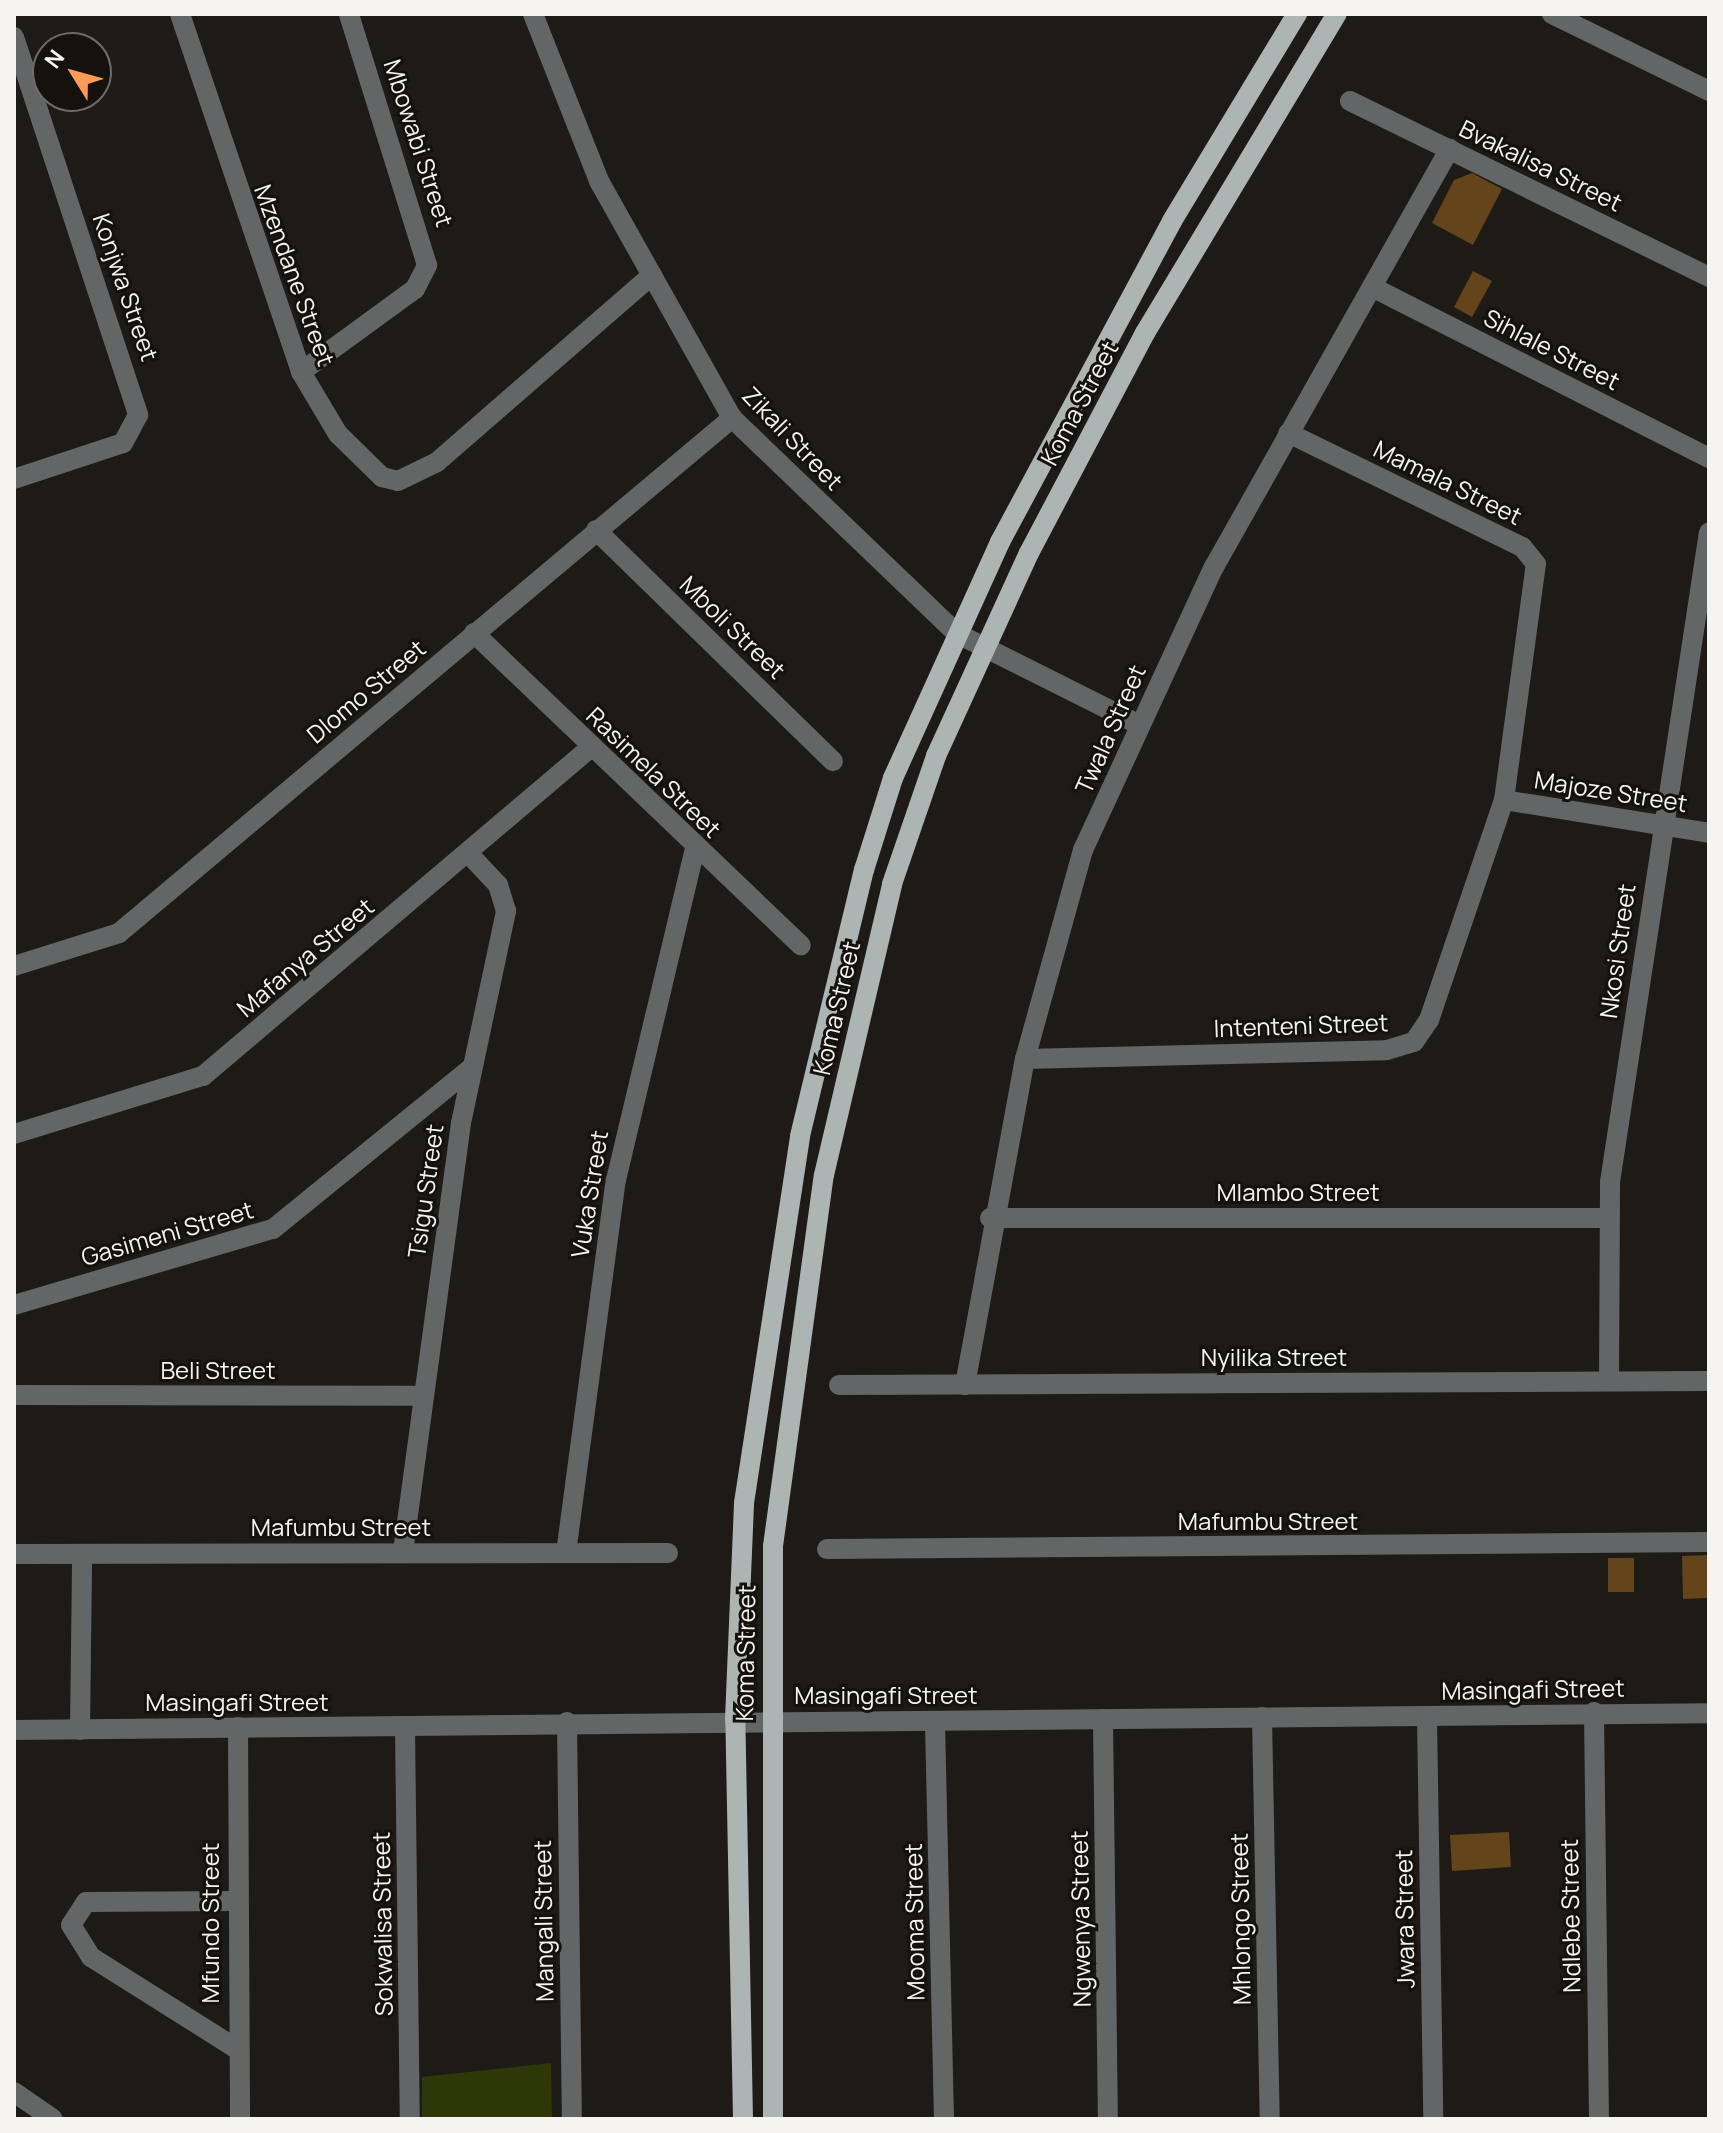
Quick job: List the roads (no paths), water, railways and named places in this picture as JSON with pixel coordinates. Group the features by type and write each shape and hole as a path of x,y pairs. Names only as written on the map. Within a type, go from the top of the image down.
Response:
{"main road":[{"name":"Koma Street","path":"743,2119 735,1719 744,1503 800,1136 879,821 956,633 1122,312 1297,14"},
{"name":"Koma Street","path":"773,2119 769,1721 773,1546 824,1175 914,811 986,649 1145,333 1337,14"}],"street":[{"name":"Mzendane Street","path":"180,14 301,372 352,451 377,474 398,481 437,462 652,275"},
{"name":"Mbowabi Street","path":"301,372 415,289 427,265 349,14"},
{"name":"Zikali Street","path":"533,14 586,154 732,418 956,633 1140,725"},
{"path":"1552,14 1709,91"},
{"name":"Konjwa Street","path":"14,37 138,415 123,443 14,479"},
{"name":"Bvakalisa Street","path":"1350,101 1709,277"},
{"name":"Twala Street","path":"965,1385 990,1218 1025,1059 1078,865 1140,725 1288,433 1450,149"},
{"name":"Sihlale Street","path":"1372,287 1709,458"},
{"name":"Dlomo Street","path":"14,966 119,933 732,418"},
{"name":"Mamala Street","path":"1288,433 1534,558 1536,585 1504,800"},
{"name":"Mboli Street","path":"596,530 833,761"},
{"name":"Nkosi Street","path":"1609,1381 1606,1218 1661,826 1709,532"},
{"name":"Rasimela Street","path":"474,633 590,748 801,945"},
{"name":"Mafanya Street","path":"14,1134 196,1081 590,748"},
{"name":"Majoze Street","path":"1504,800 1709,833"},
{"name":"Intenteni Street","path":"1025,1059 1406,1047 1429,1020 1504,800"},
{"name":"Vuka Street","path":"566,1553 616,1180 695,848"},
{"name":"Tsigu Street","path":"403,1552 472,1067 506,911 498,885 468,853"},
{"name":"Gasimeni Street","path":"14,1305 273,1229 472,1067"},
{"name":"Mlambo Street","path":"990,1218 1606,1218"},
{"name":"Nyilika Street","path":"839,1385 1709,1381"},
{"name":"Beli Street","path":"14,1395 423,1396"},
{"name":"Mafumbu Street","path":"827,1549 1709,1542"},
{"name":"Mafumbu Street","path":"14,1554 668,1553"},
{"path":"80,1730 82,1556"},
{"name":"Masingafi Street","path":"14,1730 405,1728 735,1719 935,1723 1594,1712 1709,1713"},
{"name":"Ndlebe Street","path":"1594,1712 1599,2119"},
{"name":"Mhlongo Street","path":"1262,1717 1270,2119"},
{"name":"Jwara Street","path":"1427,1717 1433,2119"},
{"name":"Ngwenya Street","path":"1103,1719 1108,2119"},
{"name":"Mangali Street","path":"567,1722 572,2119"},
{"name":"Mooma Street","path":"935,1723 944,2119"},
{"name":"Mfundo Street","path":"238,1727 235,1901 240,2119"},
{"name":"Sokwalisa Street","path":"405,1728 410,2119"},
{"path":"235,1901 86,1902 71,1925 91,1957 237,2049"},
{"path":"14,2092 53,2119"}]}
